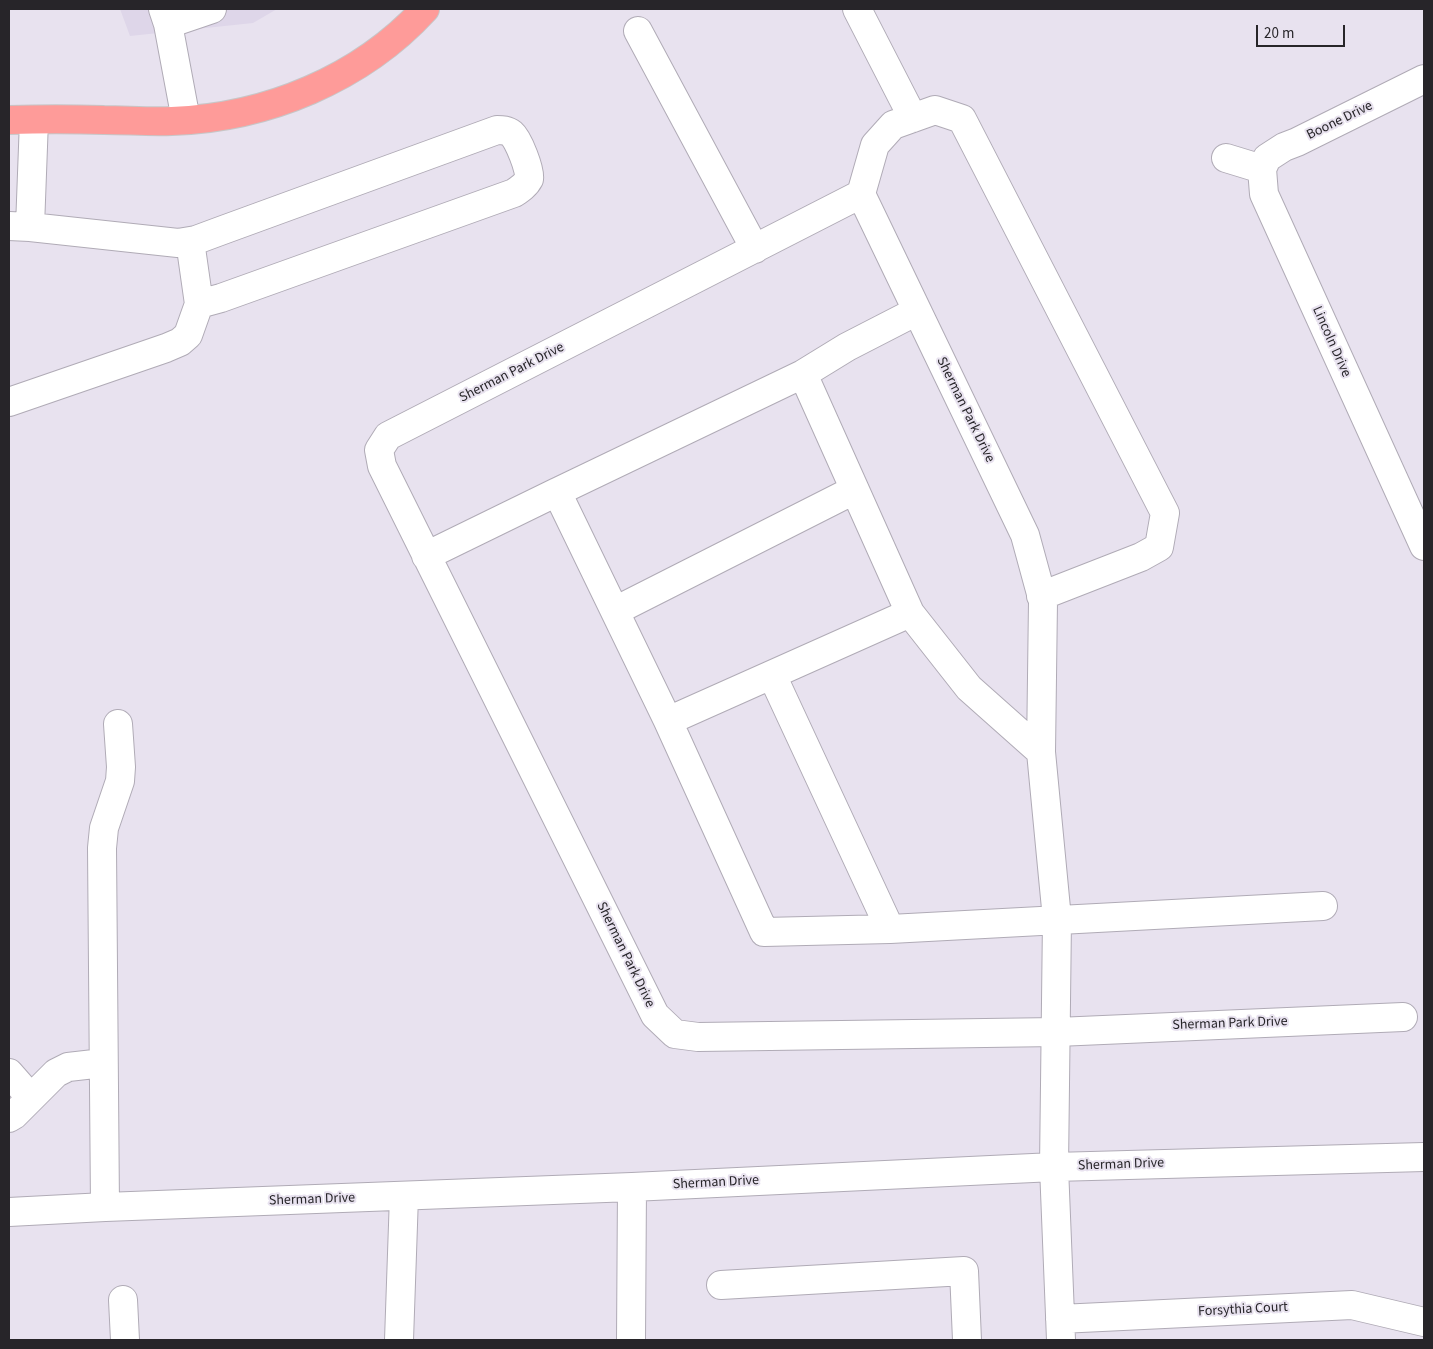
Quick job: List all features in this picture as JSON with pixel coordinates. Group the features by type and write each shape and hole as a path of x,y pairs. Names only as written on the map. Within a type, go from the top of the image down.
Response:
{"highway":[{"path":"22,120 172,121 215,117 263,108 304,93 360,63 387,44 425,9"}],"street":[{"path":"186,120 166,16 212,9"},
{"path":"857,9 913,118"},
{"path":"638,31 754,248"},
{"name":"Boone Drive","path":"1262,169 1268,158 1284,147 1424,79"},
{"path":"861,194 875,145 893,125 935,110 962,119 1165,512 1159,547 1141,557 1041,596"},
{"path":"22,120 19,226 178,243 223,230 496,130 504,130 513,135 516,140 530,177 514,193 221,298 199,304"},
{"path":"1226,158 1262,169"},
{"name":"Lincoln Drive","path":"1262,169 1264,194 1423,543"},
{"name":"Sherman Park Drive","path":"1060,1329 1054,1167 1057,1032 1057,919 1041,752 1043,601 1025,535 861,194 388,436 379,450 382,466 655,1015 675,1034 698,1037 1057,1032 1403,1017"},
{"path":"9,402 166,348 180,342 188,335 199,304 190,241"},
{"path":"426,556 803,374 847,347 917,311"},
{"path":"803,374 910,613 969,688 1041,752"},
{"path":"615,610 854,490"},
{"path":"557,492 668,721 764,932 890,929 1323,906"},
{"path":"668,721 910,613"},
{"path":"772,675 890,929"},
{"path":"105,1207 102,848 104,828 120,781 118,724"},
{"path":"9,1118 56,1073 68,1067 103,1063"},
{"path":"9,1073 31,1098"},
{"name":"Sherman Drive","path":"9,1212 632,1187 1054,1167 1424,1156"},
{"path":"631,1340 632,1187"},
{"path":"399,1340 404,1196"},
{"path":"721,1285 964,1271 967,1340"},
{"path":"123,1300 124,1340"},
{"name":"Forsythia Court","path":"1060,1329 1352,1305 1424,1322"}],"shaded area":[{"path":"120,9 277,9 253,23 130,36"}]}
